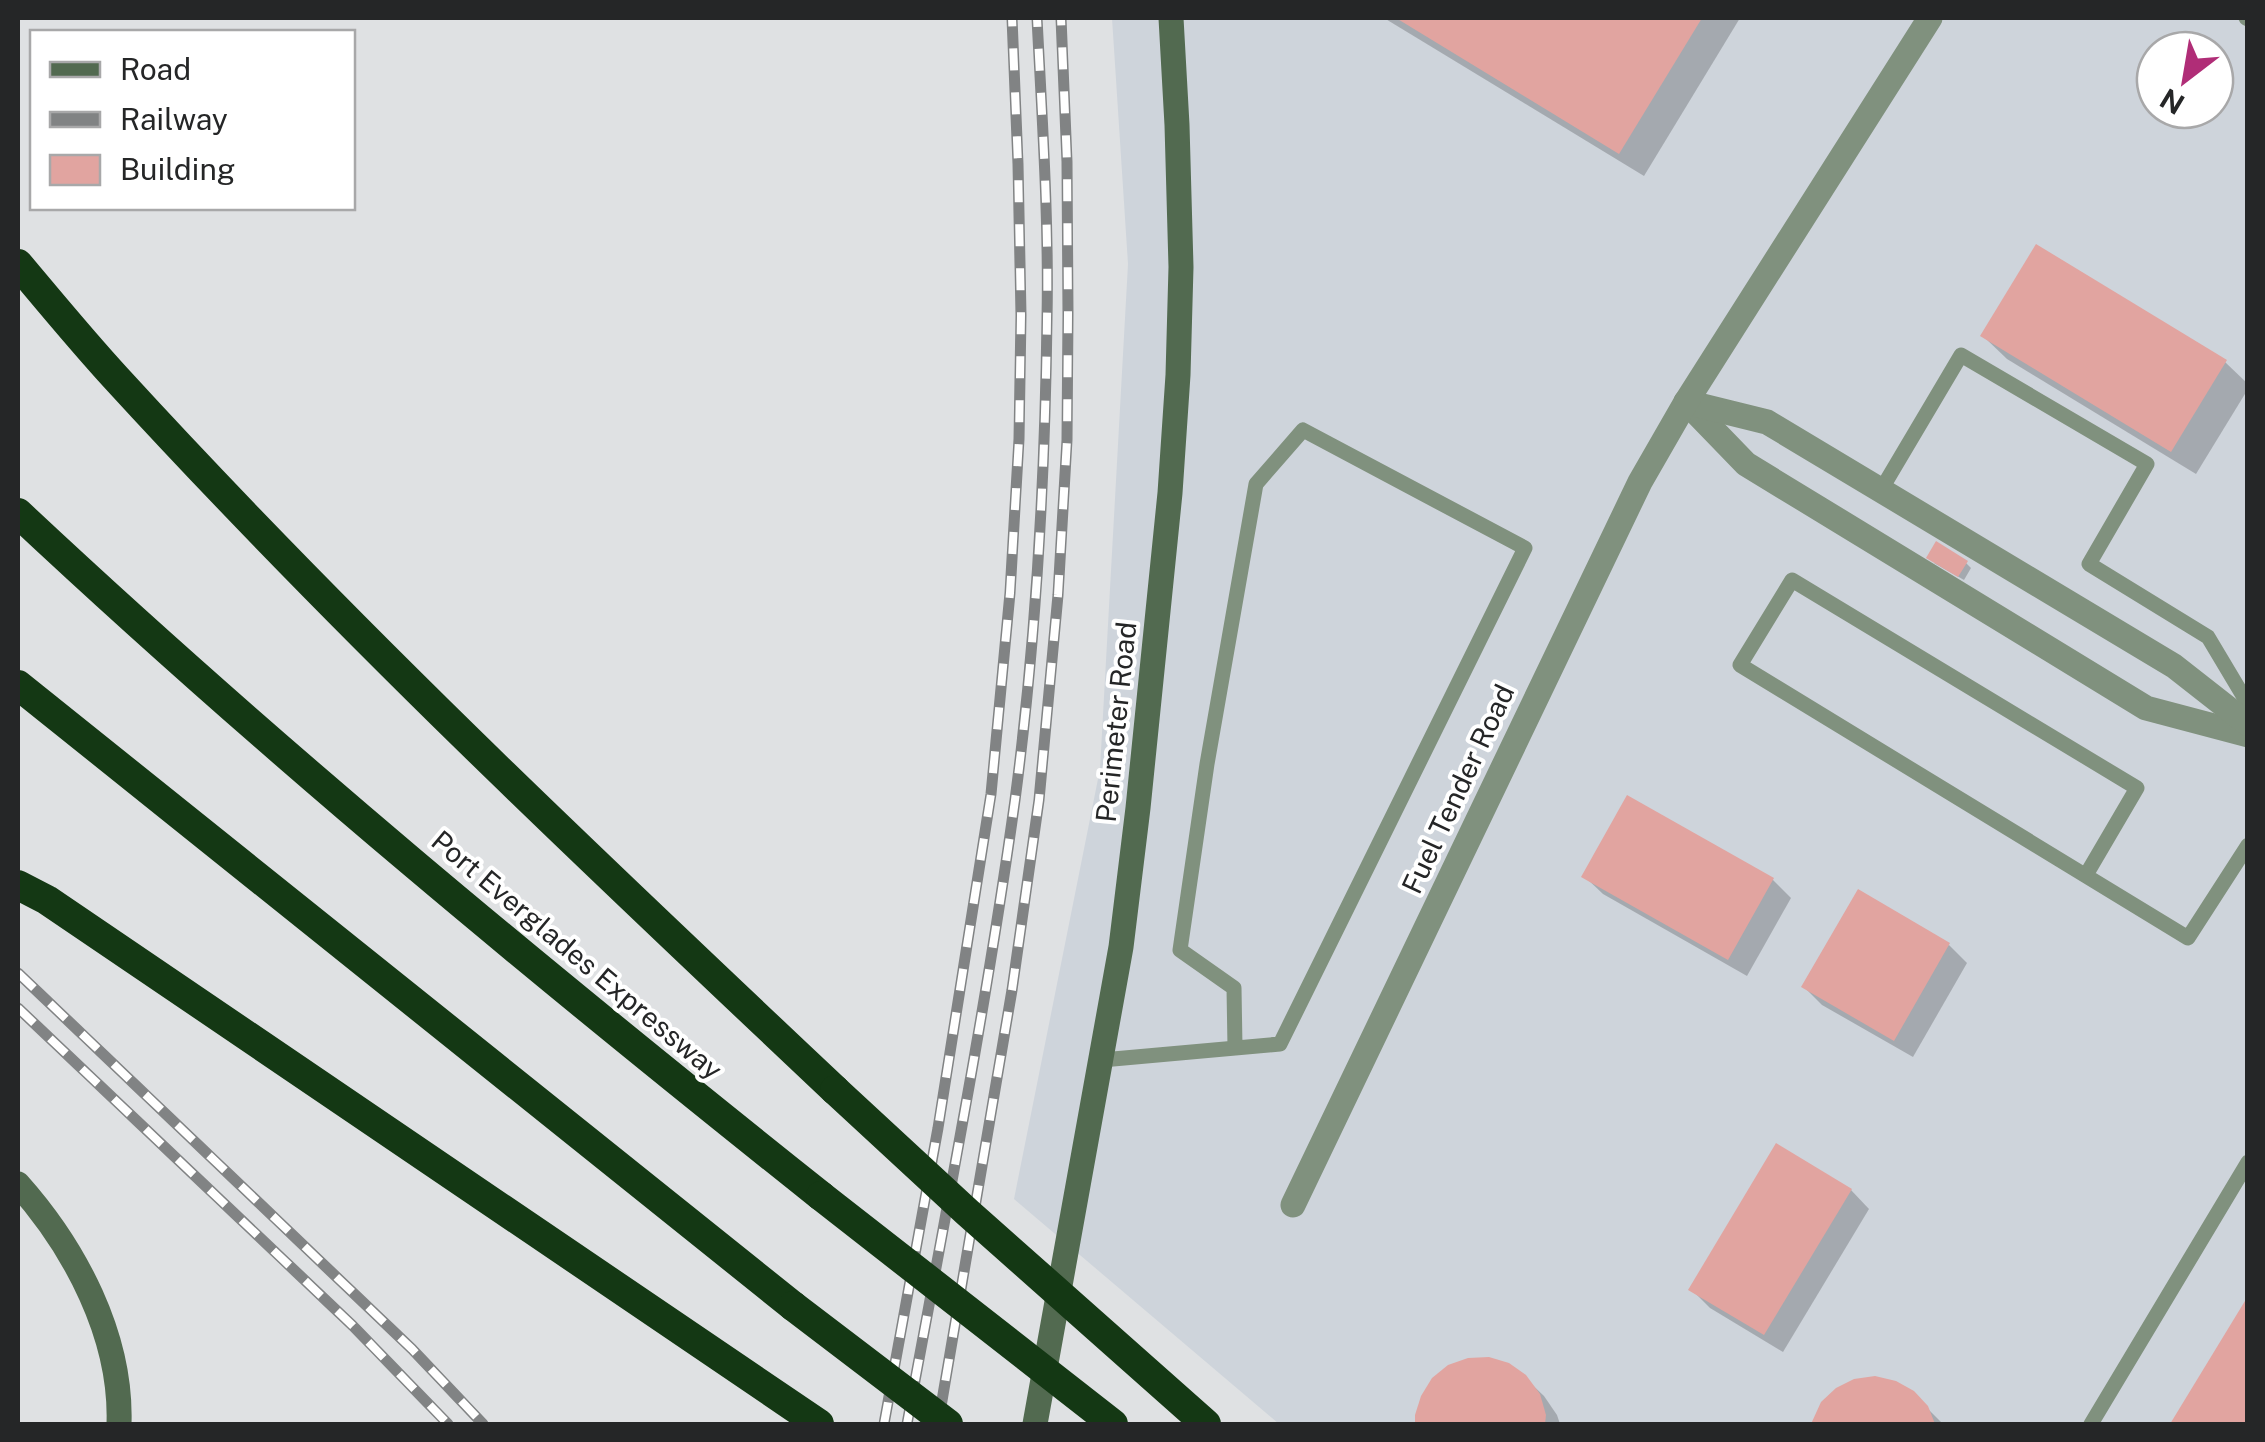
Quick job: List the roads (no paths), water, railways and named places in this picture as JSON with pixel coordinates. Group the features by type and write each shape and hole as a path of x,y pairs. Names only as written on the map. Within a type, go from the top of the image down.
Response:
{"highway":[{"path":"18,264 126,389 540,811 967,1212 1206,1424"},
{"name":"Port Everglades Expressway","path":"18,513 248,721 450,893 672,1076 1113,1424"},
{"path":"18,685 793,1306 948,1424"},
{"path":"18,885 48,900 820,1424"}],"street":[{"name":"Perimeter Road","path":"1035,1424 1121,946 1170,492 1181,267 1170,18"},
{"name":"Fuel Tender Road","path":"1293,1205 1640,482 1686,402 1930,18"},
{"path":"1686,402 1767,422 2174,666 2248,724"},
{"path":"1686,402 1746,464 2146,708 2248,735"},
{"path":"18,1184 72,1256 89,1294 115,1367 119,1424"}],"lane":[{"path":"1880,490 1962,355 2147,464 2089,564 2208,637 2248,704"},
{"path":"1102,1060 1280,1044 1525,548 1304,430 1256,484 1206,764 1180,950 1234,988 1235,1048"},
{"path":"2086,876 2136,788 1792,580 1740,665 2086,876 2188,938 2248,844"},
{"path":"2090,1424 2248,1162"}],"railway":[{"path":"884,1424 938,1128 991,794 1010,593 1021,315 1012,18"},
{"path":"907,1424 991,957 1029,680 1042,500 1047,319 1037,18"},
{"path":"938,1424 1012,990 1039,800 1058,595 1067,440 1068,314 1061,18"},
{"path":"18,973 412,1349 483,1424"},
{"path":"18,1008 353,1326 448,1424"}]}
